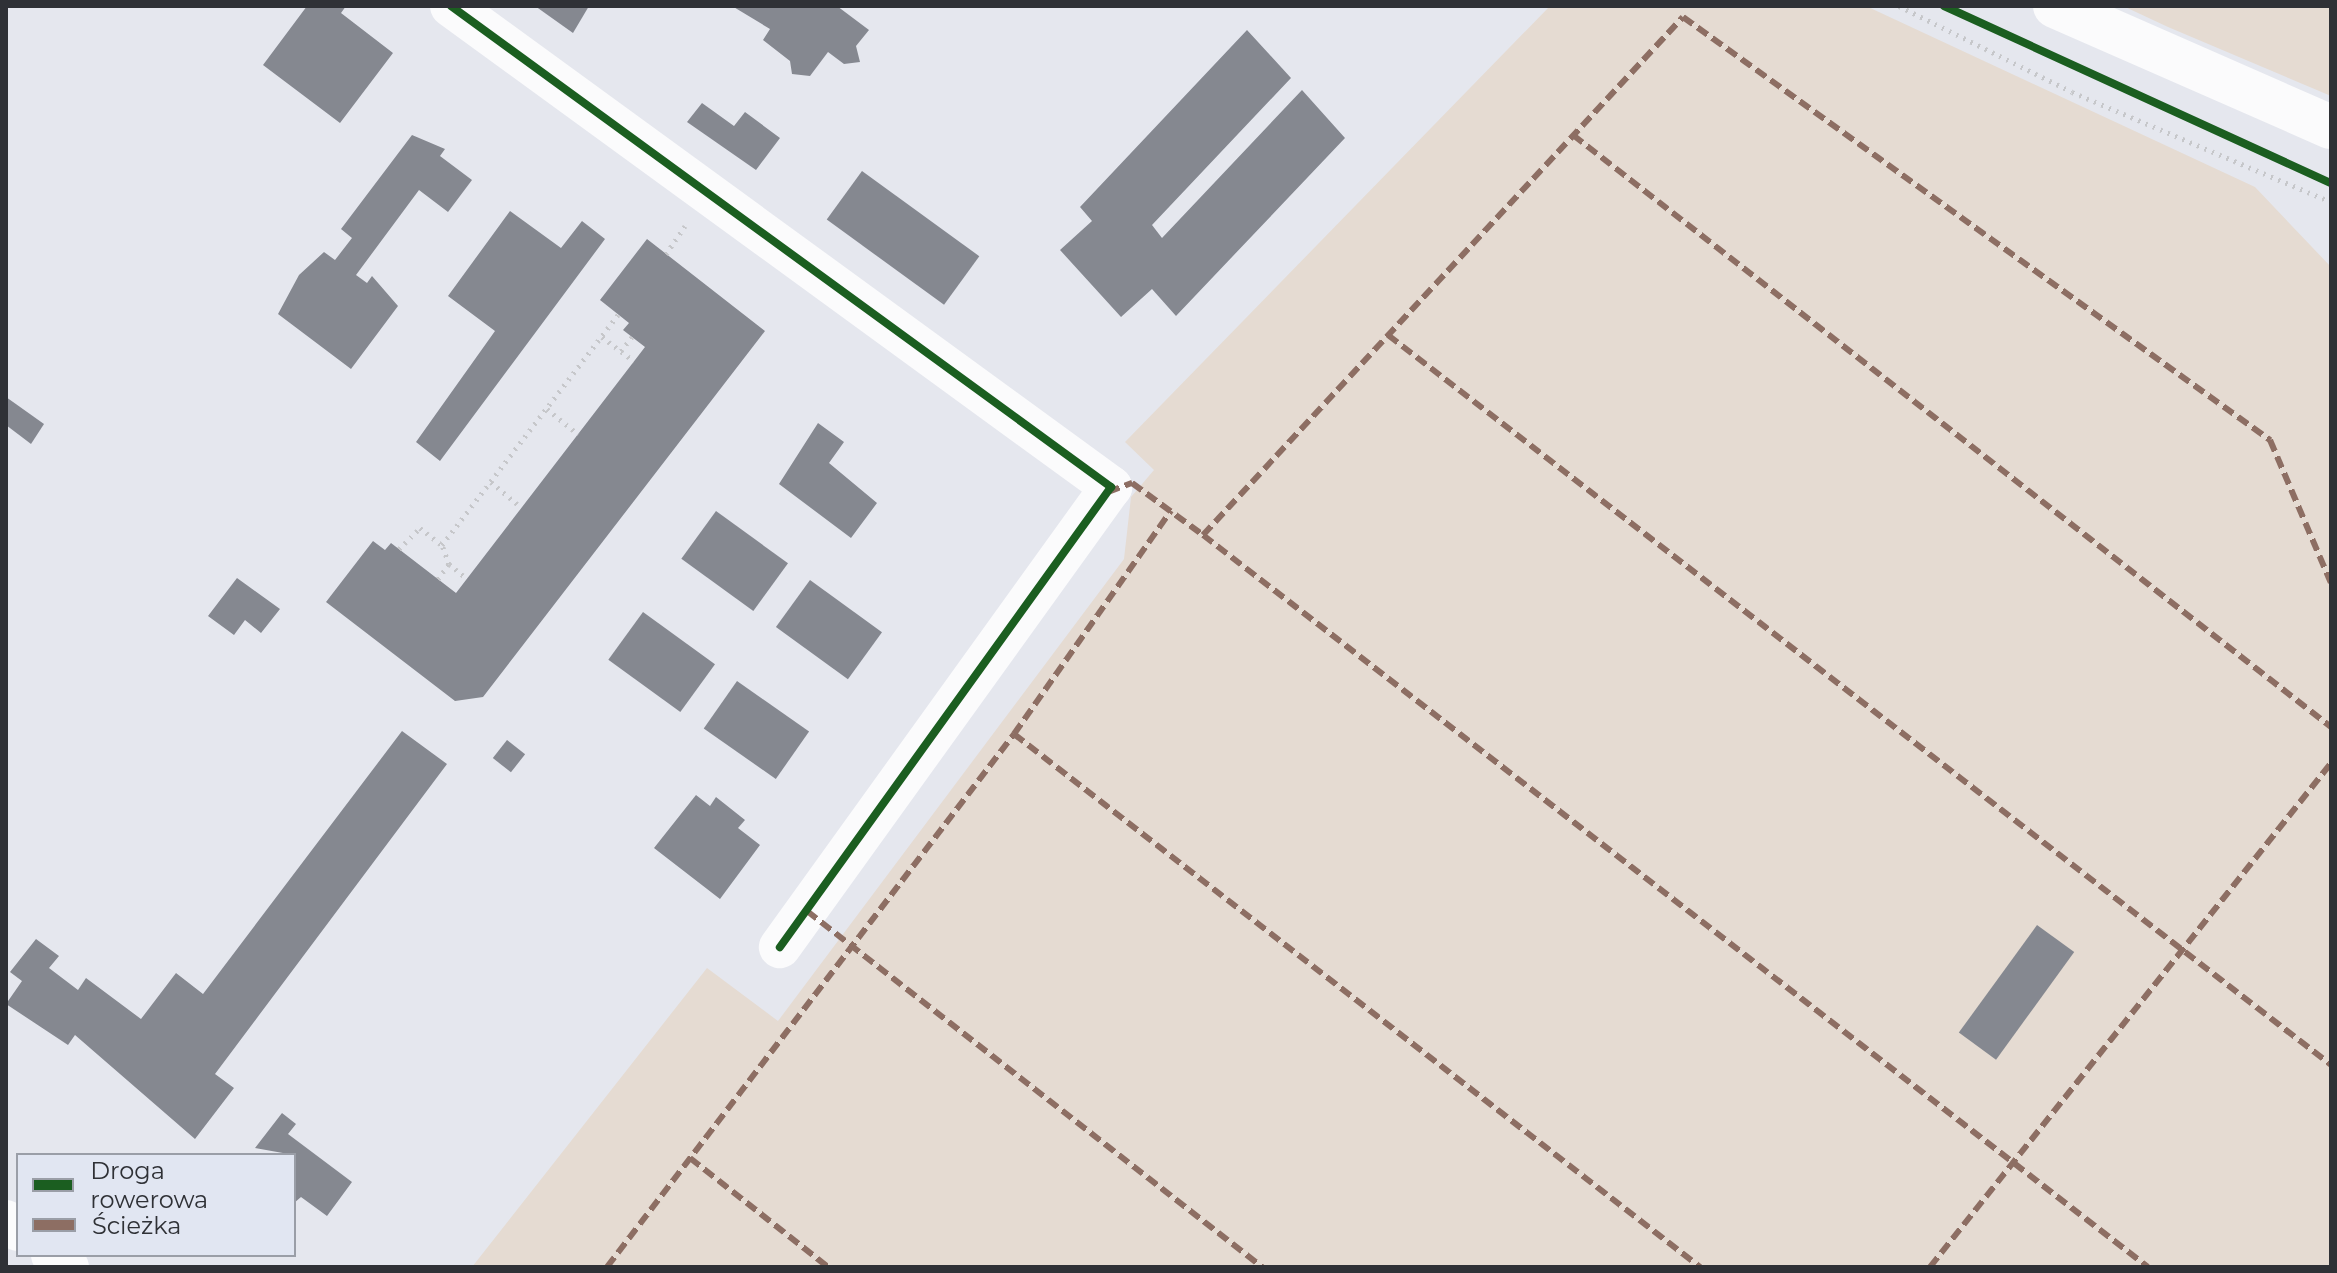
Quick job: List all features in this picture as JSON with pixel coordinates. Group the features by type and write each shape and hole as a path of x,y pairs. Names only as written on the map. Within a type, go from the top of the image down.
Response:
{"main road":[{"path":"2055,6 2331,127"}],"street":[{"path":"451,6 1111,487 780,947"}],"path":[{"path":"1899,6 2072,92 2331,202"},
{"path":"442,545 618,315"},
{"path":"602,337 634,361"},
{"path":"621,351 632,337"},
{"path":"547,409 578,434"},
{"path":"491,482 521,507"},
{"path":"399,549 420,528 442,545 449,564 466,578"},
{"path":"438,579 449,564"}],"shaded area":[{"path":"1550,6 1866,6 2255,187 2331,267 2331,1267 472,1267 707,968 778,1021 1124,559 1131,497 1154,470 1125,442"},
{"path":"2123,6 2331,6 2331,96 2168,27"}],"building":[{"path":"307,6 346,6 341,13 393,53 340,123 263,65"},
{"path":"535,6 589,6 573,33"},
{"path":"732,6 837,6 869,30 856,46 860,62 844,64 828,52 810,76 792,74 790,61 763,40 770,29"},
{"path":"1247,30 1291,78 1152,225 1162,238 1302,90 1345,138 1176,316 1152,289 1121,317 1060,250 1092,221 1080,207"},
{"path":"702,103 734,126 745,112 780,138 756,170 687,122"},
{"path":"412,135 445,149 440,156 472,180 448,212 419,190 356,275 367,283 372,276 398,306 351,369 278,314 299,275 324,252 335,260 352,238 341,229"},
{"path":"862,171 979,256 944,305 827,220"},
{"path":"510,211 561,248 582,221 605,239 440,461 416,442 495,331 448,296"},
{"path":"647,239 765,331 483,697 455,701 326,602 373,541 385,550 391,543 456,593 645,347 623,330 629,323 600,300"},
{"path":"6,397 44,424 31,444 6,425"},
{"path":"818,423 844,442 829,463 877,503 851,538 779,484"},
{"path":"716,511 788,563 753,611 681,559"},
{"path":"237,578 280,609 261,633 245,620 234,635 208,616"},
{"path":"810,580 882,632 848,679 776,627"},
{"path":"643,612 715,664 680,712 608,660"},
{"path":"737,681 809,731 776,779 704,729"},
{"path":"402,731 447,764 215,1074 234,1088 195,1139 75,1035 68,1045 6,1004 22,981 10,972 36,939 59,956 49,968 78,990 86,978 141,1019 176,973 203,994"},
{"path":"507,740 525,754 511,772 493,758"},
{"path":"696,795 710,806 716,797 745,820 738,828 760,845 720,899 654,848"},
{"path":"2037,925 2074,952 1996,1060 1959,1033"},
{"path":"282,1113 296,1124 288,1134 352,1182 327,1216 301,1197 296,1201 296,1153 255,1148"}],"marked path":[{"path":"1108,492 1132,483 1203,535 1683,17 2270,440 2331,583"},
{"path":"1573,135 2331,727"},
{"path":"1388,335 2331,1065"},
{"path":"607,1267 1014,734 1171,511"},
{"path":"1203,535 2148,1267"},
{"path":"1014,734 1700,1267"},
{"path":"1930,1267 2331,763"},
{"path":"807,911 1262,1267"},
{"path":"690,1158 828,1267"}],"cycle path":[{"path":"451,6 1111,487 780,947"},
{"path":"1944,6 2331,183"}]}
